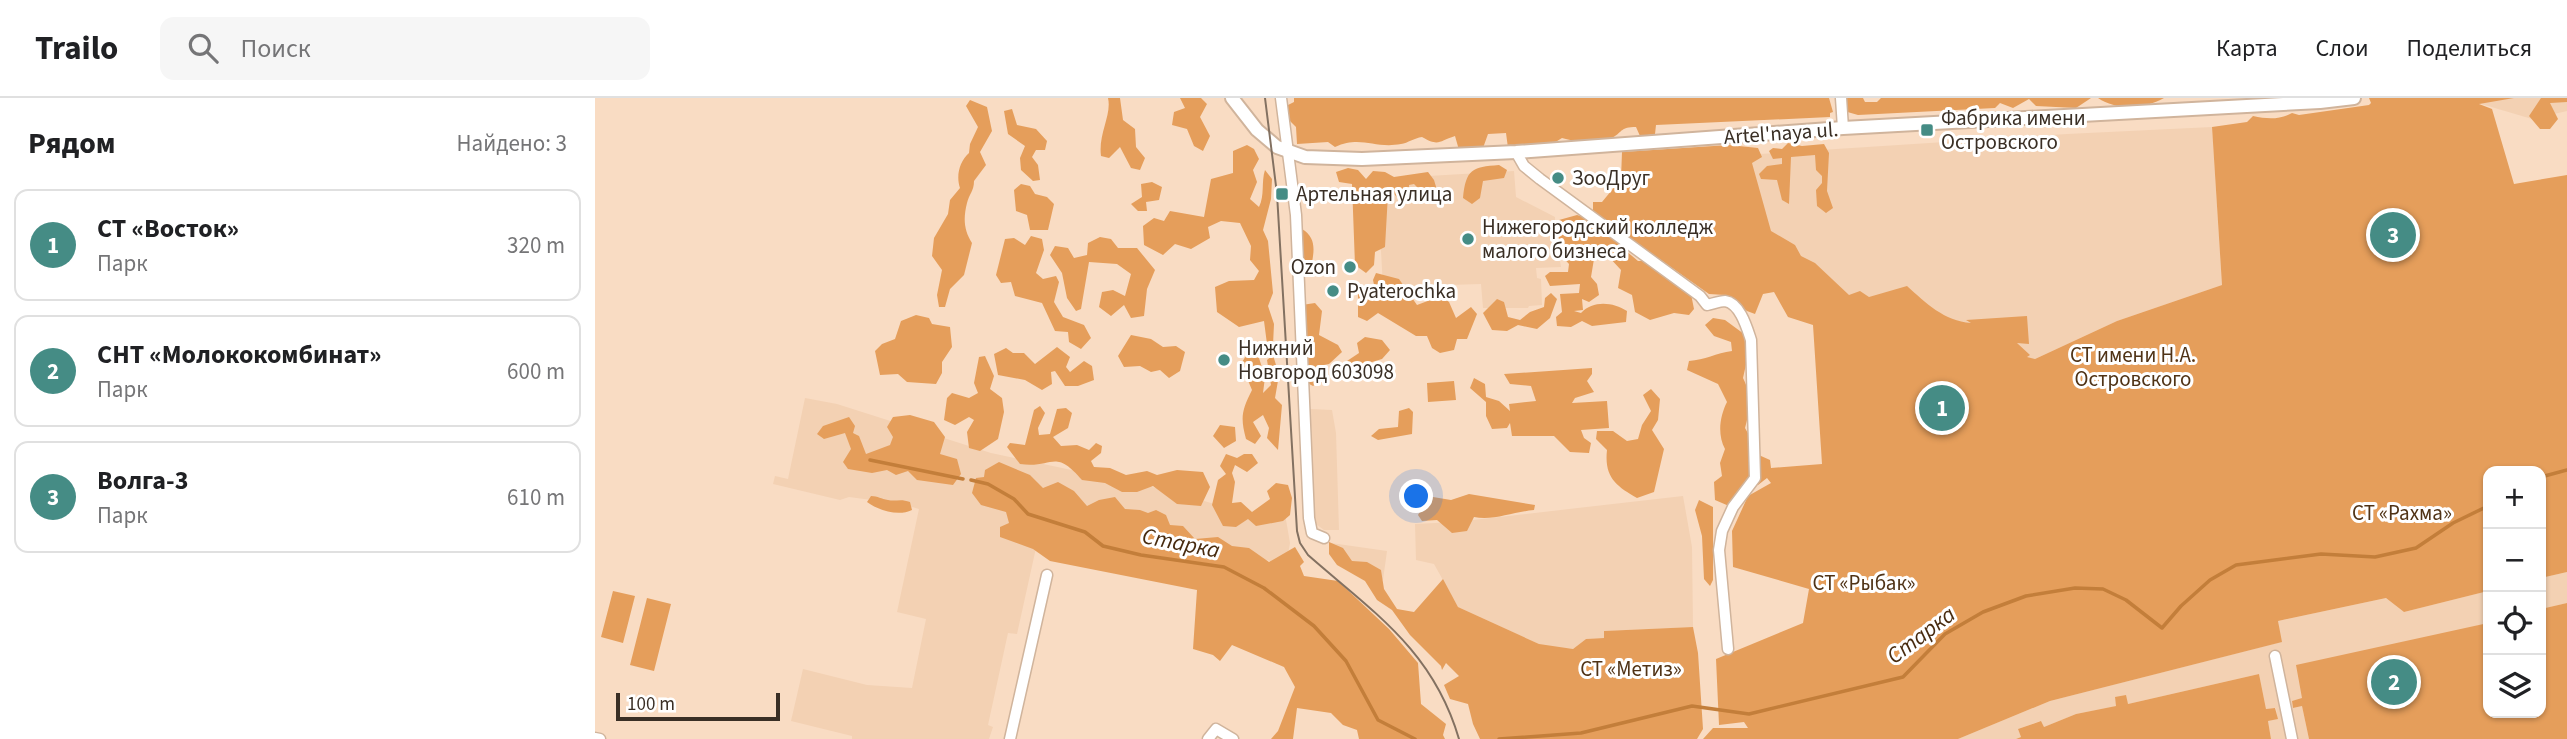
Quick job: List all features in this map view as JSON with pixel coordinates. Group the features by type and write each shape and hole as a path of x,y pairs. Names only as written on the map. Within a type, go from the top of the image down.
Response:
{"street":[{"name":"Artel'naya ul.","path":"1232,98 1241,104 1265,139 1289,152 1314,158 1362,159 1516,152 1843,128 2354,98"},
{"path":"1281,98 1296,215 1308,506 1312,533 1324,538"},
{"path":"1841,98 1843,128"},
{"path":"1516,152 1524,166 1540,180 1700,296 1707,305 1726,301 1735,306 1745,323 1751,340 1755,478 1733,507 1722,531 1719,550 1728,649"},
{"path":"1010,739 1047,575"},
{"path":"2274,656 2292,739"},
{"path":"1208,739 1216,729 1233,739"}],"shaded area":[{"path":"2461,98 2567,98 2567,111 2532,119"},
{"path":"2212,127 2222,285 2117,321 2035,359 2008,353 1849,300 1770,236 1744,155 2067,134"},
{"name":"Нижегородский колледж малого бизнеса","path":"1514,171 1516,197 1555,217 1556,260 1560,261 1561,267 1536,268 1537,278 1541,279 1542,305 1528,308 1483,308 1481,284 1383,287 1377,179"},
{"path":"805,398 837,404 991,453 1171,491 1241,512 1285,514 1290,543 1286,565 1018,496 1005,535 1036,548 1017,634 1008,633 988,725 993,727 989,739 852,739 852,736 791,721 803,669 867,685 912,688 926,619 897,612 919,509 849,497 840,500 773,484 775,476 788,479"},
{"path":"1310,409 1332,410 1336,433 1339,530 1324,530 1313,522"},
{"path":"1683,496 1692,547 1693,627 1604,631 1604,638 1586,639 1573,649 1543,646 1458,607 1434,564 1416,560 1415,524 1455,522"},
{"path":"1331,543 1387,551 1383,580 1344,559"},
{"path":"2567,572 2567,603 2546,608 2546,577"},
{"path":"2483,592 2483,624 2465,629 2303,699 2292,701 2293,708 2302,706 2309,739 2271,739 2268,721 2277,719 2276,708 2266,709 2259,674 2128,704 2115,698 2117,706 2076,714 2044,727 2040,721 2018,729 2021,737 2016,739 1958,739 2050,701 2281,642 2278,621 2386,598 2404,612"}],"green space":[{"path":"1108,98 1120,98 1123,120 1135,129 1136,147 1145,158 1140,170 1131,168 1120,147 1109,158 1101,156"},
{"path":"1180,98 1201,98 1207,104 1200,117 1210,136 1203,151 1194,146 1187,129 1172,125 1174,112 1185,108"},
{"path":"1294,98 1829,98 1833,112 1830,117 1656,125 1655,134 1640,136 1636,127 1631,127 1600,142 1562,138 1549,146 1508,148 1506,133 1488,134 1483,148 1459,150 1455,136 1439,142 1422,137 1401,144 1352,142 1335,147 1328,142 1297,144 1296,127 1288,119 1288,105 1294,102"},
{"path":"1840,98 1863,98 1865,102 1877,102 1881,98 2091,98 2076,108 2036,106 2029,99 2013,108 2000,103 1995,108 1858,115 1844,111"},
{"path":"2098,98 2164,98 2140,106 2122,107"},
{"path":"2369,98 2514,98 2479,104 2492,109 2514,184 2567,175 2567,572 2546,577 2546,466 2483,466 2483,592 2404,612 2386,598 2278,621 2282,642 2050,701 1958,739 1703,739 1713,728 1748,728 1744,722 1719,725 1716,659 1803,623 1809,589 1733,567 1732,531 1748,496 1771,483 1767,478 1758,485 1746,484 1729,506 1715,500 1714,482 1722,476 1720,463 1725,449 1720,425 1727,402 1718,384 1687,370 1689,361 1732,351 1731,342 1714,336 1705,325 1713,318 1725,320 1744,334 1747,360 1743,378 1749,403 1745,428 1750,437 1752,452 1770,460 1771,468 1822,464 1813,325 1788,317 1774,292 1763,294 1755,314 1725,295 1709,294 1593,212 1593,202 1602,202 1621,179 1622,152 1729,145 1758,148 1762,157 1752,163 1771,231 1795,245 1801,256 1815,263 1849,295 1860,291 1869,297 1907,286 1936,310 1961,322 2027,316 2029,344 2017,343 2030,355 2027,357 2035,359 2117,321 2222,285 2212,127 2247,122 2253,116 2278,118 2292,113 2299,115 2371,103"},
{"path":"2541,98 2567,98 2567,102 2550,103 2558,119 2550,129 2540,129 2529,116"},
{"path":"970,100 987,107 992,131 980,152 986,165 974,181 966,209 966,229 972,243 964,275 950,289 945,307 939,307 937,295 942,270 932,256 934,238 948,214 950,200 960,188 959,169 969,153 978,127 966,106"},
{"path":"1012,109 1017,125 1036,129 1047,141 1045,150 1036,150 1032,157 1038,165 1040,180 1033,181 1021,170 1020,158 1025,146 1008,134 1004,111"},
{"path":"1788,143 1802,146 1824,144 1829,153 1827,191 1833,208 1826,213 1817,206 1816,190 1822,183 1822,176 1816,170 1815,155 1791,157 1789,204 1782,200 1777,180 1761,179 1759,174 1767,166 1782,164 1782,158 1773,159 1769,151 1773,148 1782,149"},
{"path":"1247,145 1254,149 1259,159 1253,170 1257,182 1250,199 1259,207 1265,170 1272,179 1271,199 1263,230 1268,241 1273,293 1268,306 1274,324 1273,345 1267,344 1264,321 1239,327 1217,312 1215,287 1229,281 1254,280 1259,271 1250,260 1251,246 1240,223 1221,221 1208,227 1210,238 1191,249 1175,244 1163,255 1144,245 1143,226 1154,218 1164,221 1170,211 1204,217 1211,179 1233,173 1233,151"},
{"path":"1499,165 1507,170 1504,178 1483,181 1480,198 1472,204 1463,198 1466,181 1472,171"},
{"path":"1348,168 1358,170 1366,179 1373,171 1385,172 1394,177 1428,172 1437,190 1424,194 1414,184 1409,185 1410,198 1400,200 1393,193 1388,194 1385,247 1375,252 1374,265 1366,273 1355,265 1352,184 1339,182 1336,172"},
{"path":"1152,182 1162,187 1159,200 1146,202 1147,211 1138,211 1131,204 1142,197 1141,184"},
{"path":"1021,184 1030,186 1035,194 1047,197 1054,204 1048,230 1030,230 1027,215 1016,211 1014,190"},
{"path":"1577,215 1594,220 1601,232 1618,239 1625,250 1638,261 1650,261 1689,284 1694,309 1689,315 1674,313 1650,320 1635,312 1632,295 1618,288 1621,270 1608,256 1594,259 1591,277 1597,284 1599,295 1589,302 1582,299 1583,310 1574,311 1581,313 1597,304 1609,304 1627,311 1626,322 1592,326 1582,321 1571,327 1557,326 1556,317 1562,312 1560,294 1579,293 1580,284 1550,286 1545,276 1550,272 1568,272 1569,264 1559,253 1559,220"},
{"path":"1302,229 1311,238 1313,254 1310,272 1300,274 1293,264 1292,236"},
{"path":"1031,236 1042,239 1044,250 1036,273 1043,279 1056,276 1059,282 1054,302 1063,317 1084,325 1091,338 1081,349 1069,342 1068,332 1055,331 1042,303 1015,296 1011,282 1001,283 996,275 1005,239 1014,238 1025,245"},
{"path":"1100,237 1111,239 1118,248 1137,248 1155,270 1147,289 1144,316 1131,318 1124,305 1111,316 1099,307 1102,292 1113,290 1125,296 1131,274 1117,264 1089,262 1081,309 1076,311 1067,298 1062,273 1050,255 1055,246 1068,248 1074,258 1087,255 1088,243"},
{"path":"1376,273 1399,279 1417,305 1441,296 1449,302 1456,318 1471,307 1477,314 1467,339 1457,339 1454,350 1440,353 1432,348 1427,336 1416,336 1378,313 1367,321 1358,317 1358,294 1365,287 1376,294 1373,280"},
{"path":"1551,293 1557,299 1550,318 1537,329 1518,325 1507,331 1492,330 1483,313 1497,299 1504,302 1508,317 1520,320 1530,312 1544,307 1545,298"},
{"path":"1315,303 1322,311 1319,335 1338,345 1342,352 1329,364 1319,366 1320,382 1313,386 1300,379 1304,352 1294,319 1295,306"},
{"path":"916,315 929,318 932,324 950,327 952,347 942,362 942,373 936,384 907,382 898,374 880,375 875,351 882,344 895,339 901,321"},
{"path":"1131,335 1151,339 1163,347 1176,346 1185,352 1180,371 1169,378 1160,370 1151,372 1140,366 1124,367 1118,356"},
{"path":"1365,337 1382,340 1390,350 1382,359 1372,362 1367,371 1353,375 1347,361 1359,353 1357,343"},
{"path":"1057,347 1070,357 1066,367 1070,372 1084,361 1092,366 1094,380 1078,386 1065,386 1055,371 1051,372 1052,384 1042,390 1025,380 998,375 994,354 1006,348 1013,353 1024,353 1035,364"},
{"path":"1247,354 1259,358 1265,377 1263,393 1271,385 1267,360 1273,355 1279,375 1275,398 1282,405 1278,450 1267,438 1269,428 1263,415 1253,422 1261,436 1255,444 1246,439 1243,414 1252,390 1241,364"},
{"path":"985,356 994,376 990,389 1002,398 1004,412 998,439 980,451 969,448 967,432 974,420 969,417 955,425 944,420 947,398 952,393 969,398 978,393 974,383 979,357"},
{"path":"1592,368 1592,374 1587,381 1594,392 1575,398 1572,403 1607,401 1609,428 1581,430 1584,438 1591,443 1589,453 1570,452 1554,436 1512,436 1510,423 1507,428 1492,429 1486,416 1486,402 1470,388 1474,378 1485,384 1486,397 1499,401 1510,411 1509,404 1536,401 1531,386 1510,384 1504,374"},
{"path":"1454,381 1456,400 1428,402 1427,383"},
{"path":"1651,389 1660,399 1658,420 1652,430 1664,449 1654,492 1637,498 1613,480 1607,467 1607,450 1596,439 1597,431 1613,431 1627,441 1638,439 1642,425 1651,411 1643,395"},
{"path":"1040,406 1045,413 1038,428 1039,435 1050,434 1057,409 1066,408 1072,413 1068,428 1053,437 1061,446 1077,445 1089,450 1096,443 1102,446 1101,453 1091,461 1094,467 1110,468 1126,475 1147,471 1157,475 1177,470 1203,472 1210,487 1201,506 1177,504 1153,486 1137,492 1122,492 1105,483 1082,480 1073,470 1059,462 1020,464 1007,447 1010,443 1025,445 1034,410"},
{"path":"1409,408 1413,412 1412,434 1378,440 1371,436 1379,429 1398,427 1399,411"},
{"path":"910,415 934,422 945,437 940,454 957,459 961,474 953,485 917,480 908,471 896,475 887,470 872,473 848,469 843,462 851,449 845,433 824,439 817,434 823,426 849,417 855,426 853,433 859,436 866,454 890,445 893,437 887,427 893,417"},
{"path":"1220,425 1235,427 1236,441 1224,448 1213,436"},
{"path":"1226,454 1237,458 1252,454 1258,463 1247,472 1235,465 1232,473 1235,482 1232,503 1241,502 1252,512 1270,499 1267,491 1276,483 1288,485 1292,498 1290,515 1283,521 1256,526 1248,519 1236,527 1223,526 1212,505 1218,480 1226,474 1220,466"},
{"path":"999,462 1030,475 1043,488 1058,482 1074,491 1087,506 1115,497 1125,509 1148,513 1156,510 1166,515 1170,525 1183,526 1195,539 1218,537 1232,546 1249,548 1269,562 1295,547 1304,562 1300,566 1304,576 1338,581 1389,629 1418,663 1421,704 1446,724 1443,735 1445,739 1359,739 1357,730 1343,725 1331,713 1297,708 1293,739 1271,739 1278,731 1295,687 1284,667 1232,645 1220,661 1213,655 1193,649 1197,590 1050,561 1033,549 1000,537 1000,527 1009,523 1006,512 981,505 972,493 976,478 984,477 985,470"},
{"path":"1469,494 1535,505 1534,510 1496,517 1474,517 1467,531 1452,533 1437,520 1422,521 1418,515 1424,504 1433,497 1451,500"},
{"path":"871,496 910,502 912,510 895,513 882,510 867,502"},
{"path":"1699,500 1713,507 1713,580 1710,586 1704,579 1702,536 1695,510"},
{"name":"СТ «Метиз»","path":"1329,542 1343,548 1352,561 1367,562 1381,570 1384,589 1397,609 1414,612 1443,579 1458,607 1539,644 1573,649 1586,639 1604,638 1604,631 1693,627 1698,653 1703,729 1697,739 1480,739 1468,704 1450,699 1444,685 1459,676 1446,663 1442,670 1410,635 1392,610 1377,600 1365,581 1337,565 1329,554"},
{"path":"613,591 635,596 623,643 601,637"},
{"path":"647,598 671,604 654,671 630,665"},
{"path":"2567,603 2567,739 2309,739 2302,706 2293,708 2292,701 2302,698 2296,665 2483,624 2483,718 2546,718 2546,608"},
{"path":"2259,674 2266,709 2275,708 2278,719 2268,721 2271,739 2016,739 2021,737 2018,729 2041,721 2044,727 2076,714 2116,706 2115,697 2126,695 2128,704"}],"waterway":[{"name":"Старка","path":"870,460 963,479"},
{"name":"Старка","path":"2546,476 2567,470"},
{"name":"Старка","path":"971,480 988,484 1014,499 1028,514 1085,532 1103,546 1141,555 1224,567 1264,588 1314,626 1346,661 1378,720 1415,739"},
{"name":"Старка","path":"1499,739 1581,733 1692,706 1749,714 1903,677 1945,634 1983,612 2026,596 2075,588 2103,589 2126,600 2162,628 2181,606 2210,580 2236,565 2321,554 2375,557 2416,548 2453,523 2483,508"}],"tram line":[{"path":"1265,98 1277,194 1297,531 1300,543 1308,555 1377,615 1417,657 1448,708 1459,739"}],"place":[{"name":"Фабрика имени Островского","path":"1927,130"},
{"name":"ЗооДруг","path":"1558,178"},
{"name":"Артельная улица","path":"1282,194"},
{"name":"Волга-3","path":"2393,235"},
{"name":"Нижегородский колледж малого бизнеса","path":"1468,239"},
{"name":"Ozon","path":"1350,267"},
{"name":"Pyaterochka","path":"1333,291"},
{"name":"Нижний Новгород 603098","path":"1224,360"},
{"name":"СТ «Восток»","path":"1942,408"},
{"name":"СНТ «Молококомбинат»","path":"2394,682"}],"park label":[{"name":"СТ имени Н.А. Островского","path":"2133,367"},
{"name":"СТ «Рахма»","path":"2402,513"},
{"name":"СТ «Рыбак»","path":"1864,583"}]}
